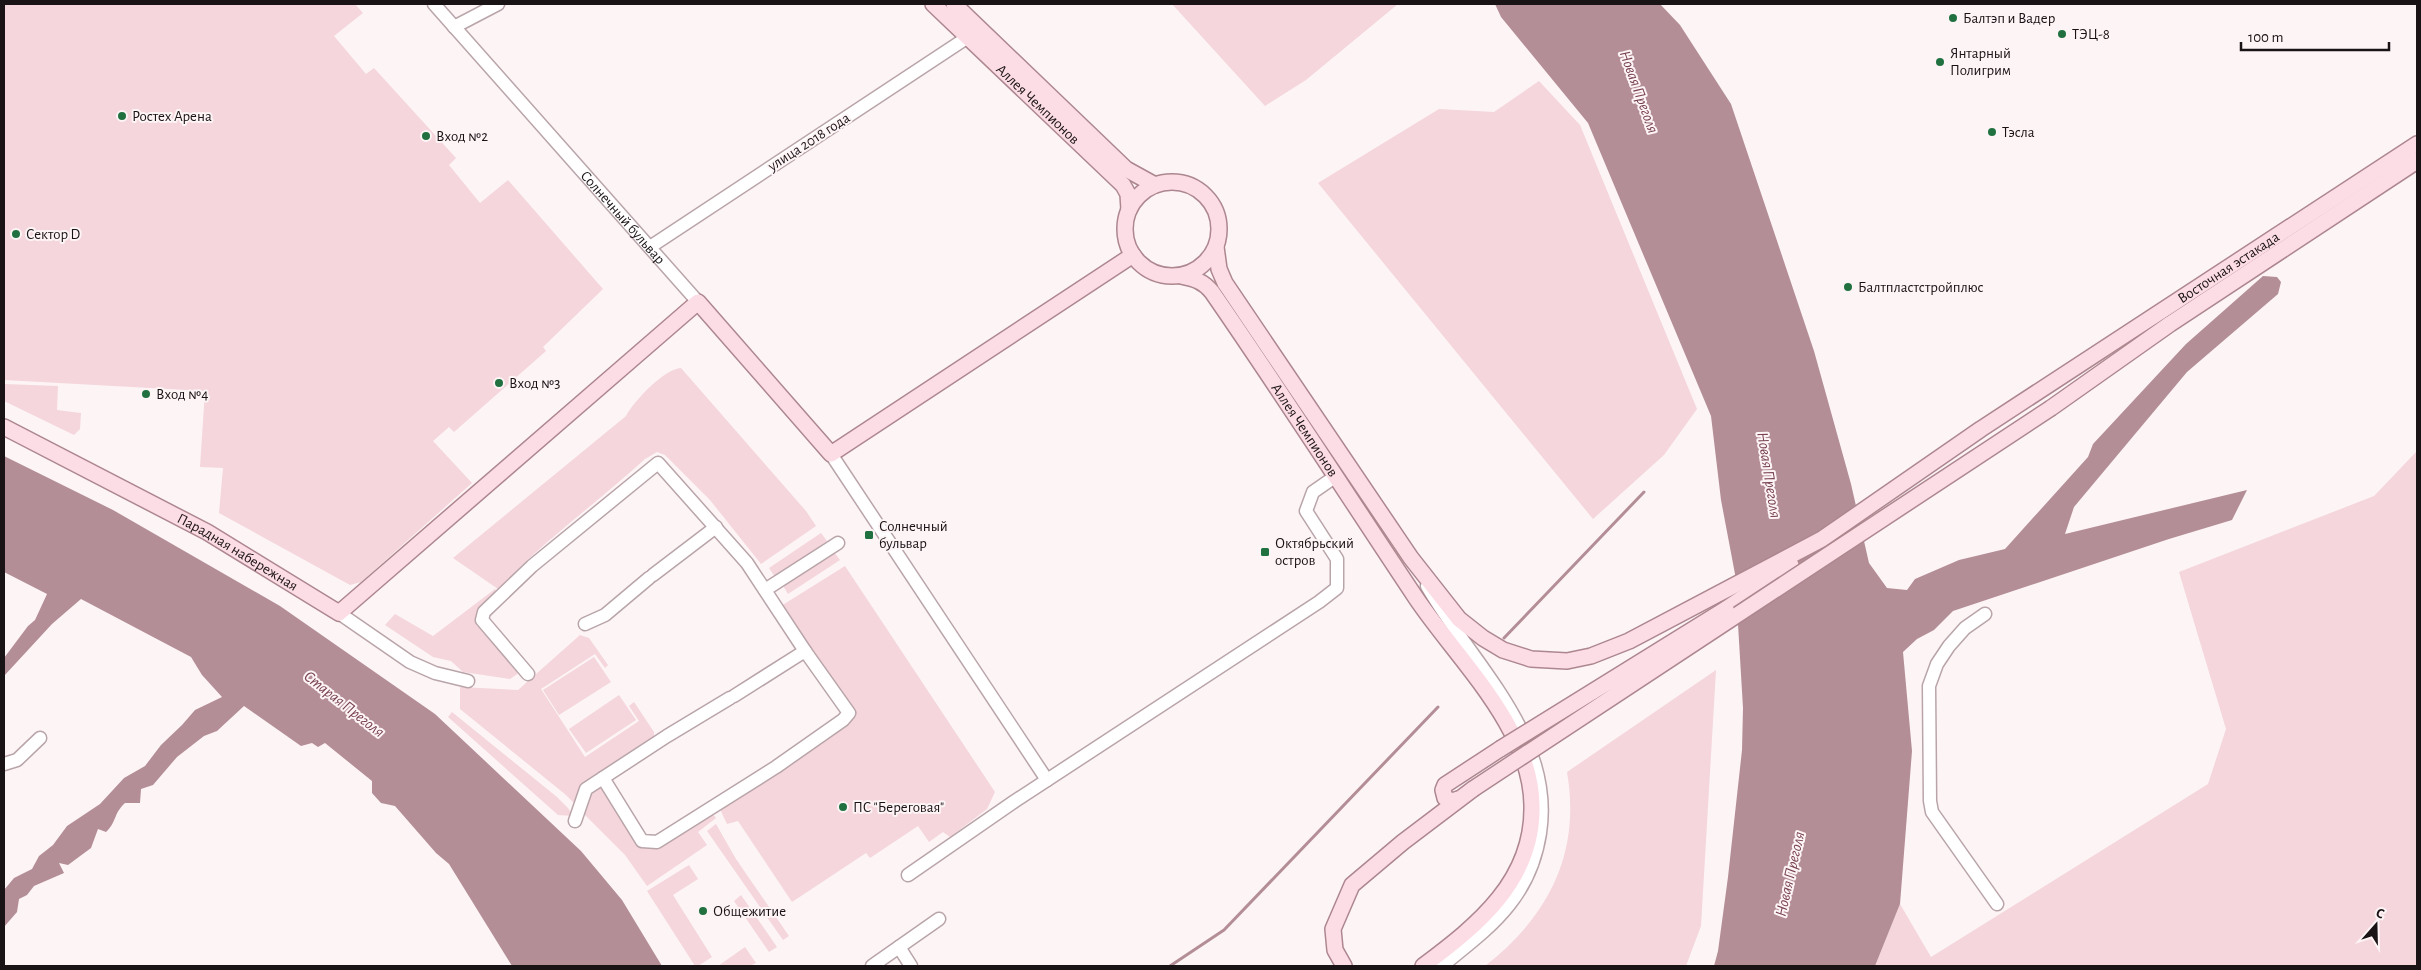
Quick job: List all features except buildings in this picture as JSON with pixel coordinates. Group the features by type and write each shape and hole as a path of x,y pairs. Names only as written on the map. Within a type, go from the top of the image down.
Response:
{"main road":[{"name":"Аллея Чемпионов","path":"933,4 1123,185 1128,194 1129,210 1125,228 1128,247 1133,255 1146,268 1154,272 1196,279 1205,284 1212,292 1416,599 1479,683 1513,736 1527,770 1532,805 1531,830 1524,855 1506,892 1479,921 1423,966"},
{"name":"Аллея Чемпионов","path":"954,4 1126,169 1155,185 1164,182 1182,182 1191,185 1212,203 1219,220 1219,239 1216,248 1218,264 1225,283 1410,558 1469,629 1503,650 1520,656 1542,660 1567,661 1602,652 1724,592 1822,539"},
{"name":"Восточная эстакада","path":"1822,539 2039,390 2417,144"},
{"name":"Восточная эстакада","path":"1344,966 1335,950 1333,929 1352,885 1458,799 2051,408 2170,324 2417,161"},
{"path":"1129,210 1139,195 1155,185"},
{"path":"1181,276 1198,269 1206,263 1216,248"},
{"path":"831,454 1133,255"},
{"path":"339,613 698,302"},
{"name":"Солнечный бульвар","path":"698,302 831,454"},
{"name":"Парадная набережная","path":"4,426 207,532 339,613"},
{"path":"1458,799 1453,801 1445,798 1442,790 1445,785 1726,609 1799,560 1822,539"}],"street":[{"name":"Солнечный бульвар","path":"434,4 698,302"},
{"path":"454,27 498,4"},
{"name":"улица 2018 года","path":"650,247 968,36"},
{"name":"Солнечный бульвар","path":"831,454 1047,780"},
{"path":"528,674 482,620 484,612 532,566 658,463 746,563 849,713 843,720 776,767 657,842 642,840 602,778"},
{"path":"908,875 1047,780 1319,602 1336,588 1337,559 1306,510 1313,492 1336,476"},
{"path":"585,624 605,614 651,576 716,527"},
{"path":"765,590 838,543"},
{"path":"1410,558 1436,603 1522,731 1537,767 1542,797 1539,840 1531,866 1519,890 1494,921 1442,966"},
{"name":"Парадная набережная","path":"339,613 410,662 435,673 468,681"},
{"path":"1985,614 1965,628 1949,646 1937,664 1929,686 1930,801 1932,812 1997,904"},
{"path":"575,821 586,789 805,650"},
{"path":"4,764 17,760 40,738"},
{"path":"872,966 939,919"},
{"path":"899,947 911,966"}],"shaded area":[{"name":"Ростех Арена","path":"4,4 355,4 363,13 334,36 366,74 374,68 456,158 449,165 480,203 508,180 603,289 543,347 546,351 454,432 449,427 433,441 472,483 361,582 350,585 219,513 223,468 200,467 205,391 4,380"},
{"path":"1172,4 1398,4 1306,80 1265,106"},
{"path":"1539,81 1580,125 1697,409 1664,455 1593,519 1318,183 1439,109 1494,112"},
{"path":"681,368 806,511 816,526 761,564 710,500 665,455 657,452 645,459 552,538 498,589 453,558 626,416 642,394 658,380 666,374"},
{"path":"4,384 58,386 57,410 81,413 80,429 74,435 4,401"},
{"path":"2417,451 2417,966 1875,966 1900,904 1931,957 2208,784 2226,729 2179,572 2374,496"},
{"path":"821,533 827,541 775,577 769,568"},
{"path":"833,551 840,560 788,594 782,584"},
{"path":"845,566 995,792 987,809 950,837 943,832 929,842 918,826 870,858 866,853 792,902 738,821 727,824 719,807 850,719 781,606"},
{"path":"495,589 497,592 478,608 476,619 520,672 510,679 463,672 451,661 433,657 385,625 395,614 433,636"},
{"path":"580,635 589,638 608,665 605,668 595,654 541,689 585,757 639,721 629,706 634,702 654,732 654,739 576,805 460,709 460,687 518,690"},
{"path":"594,657 611,682 559,715 543,690"},
{"path":"1716,670 1701,926 1686,966 1485,966 1527,926 1543,904 1555,881 1564,856 1569,829 1570,802 1567,772"},
{"path":"619,695 636,720 586,753 569,729"},
{"path":"452,712 557,797 573,816 558,815 448,717"},
{"path":"601,785 641,843 710,811 716,818 698,832 707,845 647,886 625,855 583,813 589,790"},
{"path":"716,824 736,859 789,936 783,940 707,831"},
{"path":"689,865 698,879 673,895 712,957 698,966 695,966 647,891"},
{"path":"741,895 777,947 769,952 734,901"},
{"path":"745,947 756,963 750,966 718,966"}],"water":[{"name":"Новая Преголя","path":"1495,4 1660,4 1680,25 1731,104 1814,351 1851,484 1869,563 1887,588 1907,590 1915,579 1959,560 2005,549 2088,457 2093,444 2186,344 2263,276 2277,277 2281,282 2278,294 2187,372 2074,507 2065,534 2247,490 2232,520 1953,611 1934,630 1917,639 1903,652 1912,751 1900,904 1875,966 1714,966 1718,951 1728,877 1742,750 1743,708 1735,574 1721,500 1711,416 1588,123 1501,17"},
{"name":"Старая Преголя","path":"4,456 113,510 280,606 435,714 581,851 622,900 662,966 512,966 449,864 436,853 395,806 381,803 372,793 372,781 325,743 318,747 312,743 301,746 244,706 217,731 204,736 177,757 153,785 141,789 140,803 125,803 106,832 98,829 91,848 68,865 59,863 64,873 34,886 27,895 19,899 17,912 4,927 4,890 14,878 32,869 39,856 53,845 67,826 100,804 124,778 145,766 161,745 195,710 222,697 202,675 191,657 81,599 52,624 4,676 4,658 28,626 35,620 47,594 4,572"}],"waterway":[{"path":"1504,638 1644,492"},
{"path":"1170,966 1224,930 1438,707"}],"place":[{"name":"Балтэп и Вадер","path":"1953,18"},
{"name":"ТЭЦ-8","path":"2062,34"},
{"name":"Янтарный Полигрим","path":"1940,62"},
{"name":"Ростех Арена","path":"122,116"},
{"name":"Тэсла","path":"1992,132"},
{"name":"Вход №2","path":"426,136"},
{"name":"Сектор D","path":"16,234"},
{"name":"Балтпластстройплюс","path":"1848,287"},
{"name":"Вход №3","path":"499,383"},
{"name":"Вход №4","path":"146,394"},
{"name":"Солнечный бульвар","path":"869,535"},
{"name":"Октябрьский остров","path":"1265,552"},
{"name":"ПС \"Береговая\"","path":"843,807"},
{"name":"Общежитие","path":"703,911"}]}
